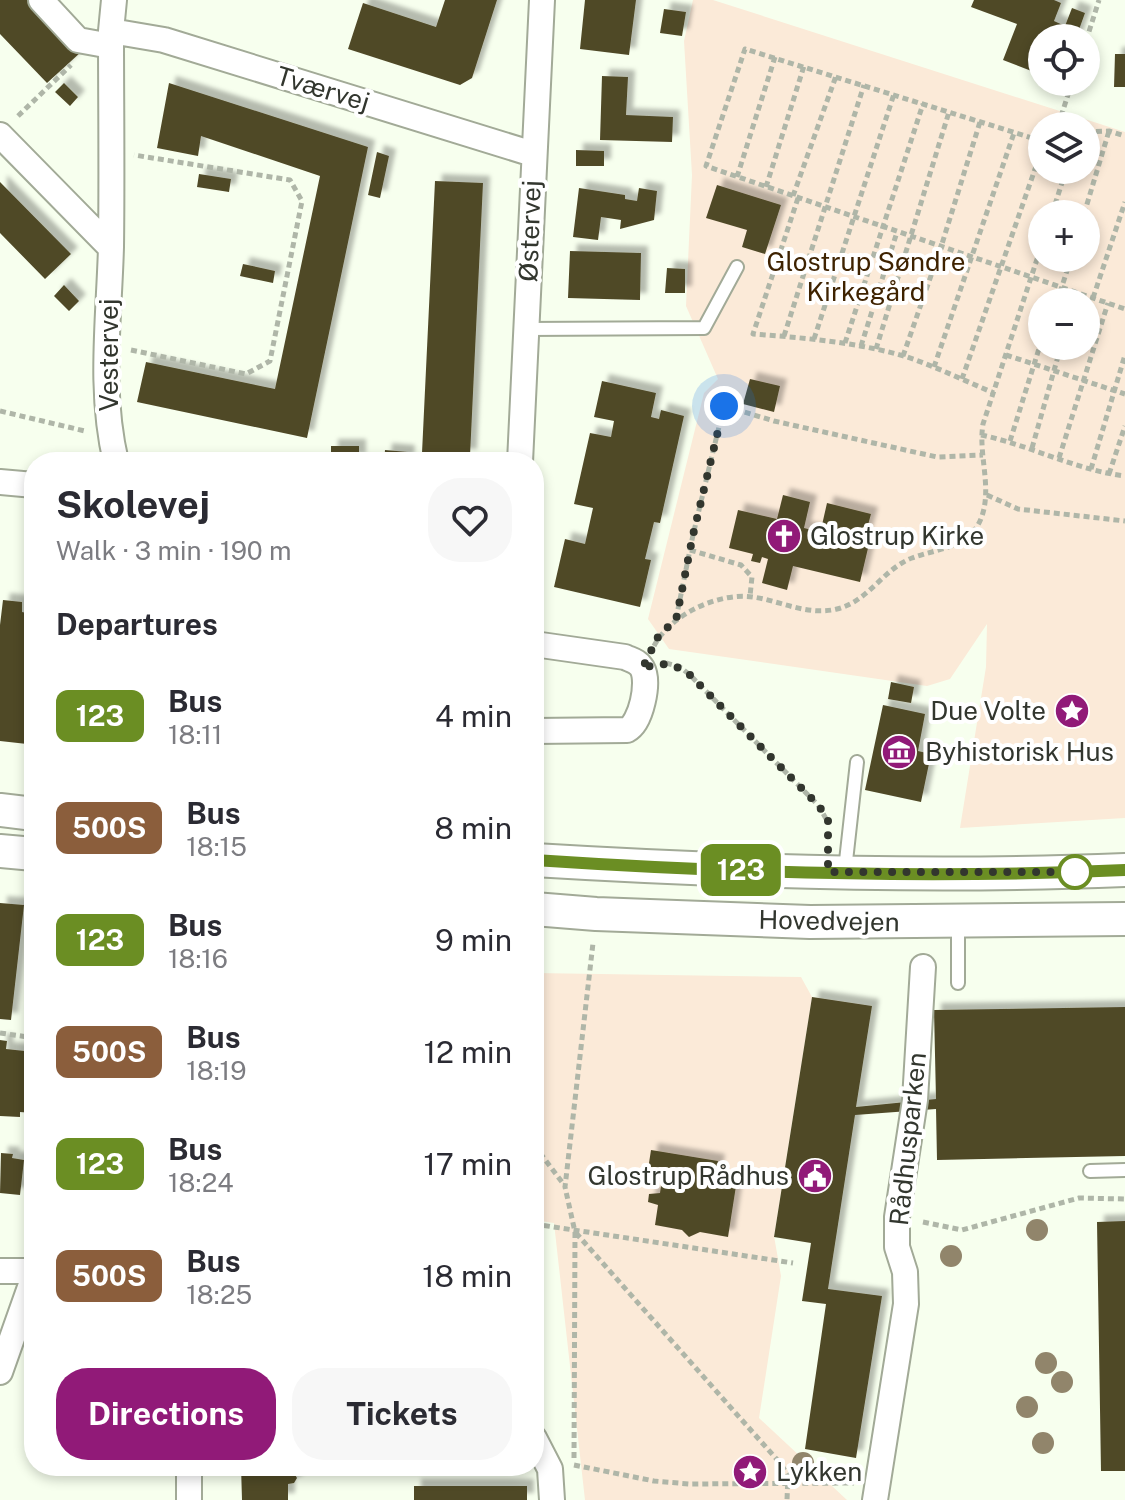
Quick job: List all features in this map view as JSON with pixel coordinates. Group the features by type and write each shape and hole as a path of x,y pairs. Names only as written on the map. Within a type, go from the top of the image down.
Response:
{"main road":[{"path":"0,810 24,813"},
{"path":"0,851 24,853"},
{"name":"Hovedvejen","path":"544,861 652,868 890,874 1125,870"},
{"name":"Hovedvejen","path":"544,910 810,922 1125,919"}],"street":[{"path":"41,0 78,40 111,38"},
{"name":"Vestervej","path":"114,0 111,38 111,248 106,345 110,435 114,452"},
{"name":"Østervej","path":"520,452 542,0"},
{"name":"Tværvej","path":"111,38 164,40 533,154"},
{"path":"5,130 111,248"},
{"path":"0,482 24,484"},
{"path":"544,645 625,657 635,661 645,679 635,726 627,730 544,731"},
{"name":"Rådhusparken","path":"876,1493 906,1304 905,1272 897,1247 897,1217 915,1100 923,967"},
{"path":"0,1271 24,1273"},
{"path":"0,1372 24,1303"},
{"path":"544,1457 550,1469 552,1500"},
{"path":"189,1476 189,1500"}],"lane":[{"path":"526,329 704,328 737,267"},
{"path":"0,482 0,489"},
{"path":"836,872 857,762"},
{"path":"958,922 958,983"},
{"path":"1090,1171 1125,1170"}],"path":[{"path":"1091,24 1099,0"},
{"path":"5,130 84,53 84,41"},
{"path":"1028,137 745,49 706,166 1062,287 1067,272"},
{"path":"737,177 775,57"},
{"path":"766,187 804,66"},
{"path":"836,76 753,334 814,339 876,349 934,367 994,393"},
{"path":"784,336 864,85"},
{"path":"814,339 894,94"},
{"path":"845,343 923,104"},
{"path":"876,349 949,112"},
{"path":"903,356 980,122"},
{"path":"1100,131 1125,136"},
{"path":"1088,200 1109,131"},
{"path":"934,367 1014,133"},
{"path":"106,345 246,374 270,361 302,201 290,180 111,151"},
{"path":"962,379 1030,184"},
{"path":"1096,288 1125,202"},
{"path":"861,346 897,232"},
{"path":"642,669 659,635 676,620 722,599 750,596 812,611 840,608 862,598 902,562 964,541 982,517 987,495 981,435 1033,272"},
{"path":"1100,300 1124,306"},
{"path":"1059,458 1108,303"},
{"path":"1006,355 1125,394"},
{"path":"1091,469 1125,355"},
{"path":"1010,441 1034,360"},
{"path":"1032,448 1057,360"},
{"path":"676,620 724,406 774,421 937,457 983,455"},
{"path":"0,411 110,435"},
{"path":"1109,474 1125,426"},
{"path":"981,435 1010,441 1091,469 1125,476"},
{"path":"987,495 1018,509 1125,521"},
{"path":"690,550 741,565 752,577 750,596"},
{"path":"642,669 661,663 672,664 690,675 818,805 828,819 836,872"},
{"path":"574,1465 575,1232 565,1187 596,914"},
{"path":"0,1033 24,1036"},
{"path":"544,1159 565,1187"},
{"path":"897,1217 962,1230 1079,1198 1125,1199"},
{"path":"544,1226 793,1263"},
{"path":"575,1232 780,1463 790,1483 787,1500"},
{"path":"550,1469 574,1465 654,1481 689,1484 850,1483 876,1493"}],"green space":[{"name":"Glostrup Søndre Kirkegård","path":"693,0 713,0 1063,112 1028,112 1028,184 1100,184 1100,124 1125,132 1125,818 960,828 986,667 987,624 950,679 927,686 669,649 648,619 704,393 718,379 686,306 692,175 684,41"},
{"path":"544,973 801,977 812,997 774,1236 781,1276 759,1418 847,1500 585,1500 554,1223 544,1222"}],"building":[{"path":"0,0 32,0 81,52 47,83 0,34"},
{"path":"445,0 497,0 472,78 460,85 348,49 363,3 436,27"},
{"path":"585,0 636,0 629,55 580,49"},
{"path":"974,0 1054,0 1061,3 1054,21 1061,24 1028,24 1028,70 1003,60 1017,24 971,7"},
{"path":"1072,8 1085,13 1081,24 1066,24"},
{"path":"664,9 686,12 682,36 660,33"},
{"path":"1115,54 1125,54 1125,87 1114,87"},
{"path":"602,76 628,77 626,115 673,117 672,142 600,140"},
{"path":"64,83 78,97 70,106 55,92"},
{"path":"169,83 368,147 307,438 137,402 146,362 275,389 320,176 201,136 198,156 157,148"},
{"path":"576,150 604,151 604,166 576,166"},
{"path":"377,152 389,156 380,198 368,195"},
{"path":"199,174 231,179 229,192 197,187"},
{"path":"435,181 483,183 470,452 422,452"},
{"path":"0,182 71,254 45,279 0,233"},
{"path":"717,185 781,205 765,254 742,247 747,230 706,218"},
{"path":"579,188 625,195 625,199 637,201 639,188 657,191 654,220 620,229 621,220 601,217 598,240 573,237"},
{"path":"570,251 641,253 640,300 568,298"},
{"path":"243,264 275,271 273,283 240,276"},
{"path":"667,268 685,269 685,293 665,293"},
{"path":"64,285 79,301 69,311 54,296"},
{"path":"750,379 780,386 774,412 743,404"},
{"path":"602,381 656,393 651,417 659,419 661,410 684,416 660,523 654,522 645,559 651,560 640,607 554,587 565,539 585,544 593,508 574,504 590,433 611,437 614,421 594,417"},
{"path":"331,446 359,446 359,452 331,452"},
{"name":"Glostrup Kirke","path":"783,495 810,502 804,528 869,544 860,582 793,566 787,590 762,583 768,559 762,557 760,563 751,561 753,554 729,548 738,510 777,519"},
{"path":"827,503 871,514 865,536 822,525"},
{"path":"3,600 22,602 24,744 0,741 0,625"},
{"path":"891,682 914,687 911,703 888,699"},
{"name":"Byhistorisk Hus","path":"883,705 925,714 918,751 931,754 921,802 865,790"},
{"path":"0,903 24,905 11,1020 0,1019"},
{"path":"812,997 872,1006 856,1107 936,1099 934,1010 1125,1007 1125,1156 937,1160 936,1109 855,1115 828,1289 882,1296 856,1458 805,1449 826,1304 802,1301 811,1243 774,1237"},
{"path":"0,1040 7,1041 6,1049 24,1051 24,1112 20,1112 20,1117 0,1116"},
{"path":"651,1150 718,1161 714,1182 736,1186 728,1237 700,1232 689,1237 682,1230 655,1225 658,1205 648,1202 649,1194 660,1193 662,1179 647,1176"},
{"path":"1,1153 13,1154 12,1158 24,1160 20,1195 0,1193"},
{"path":"1125,1221 1125,1471 1101,1471 1097,1222"},
{"path":"241,1476 297,1478 294,1483 288,1484 288,1500 242,1500"},
{"path":"414,1486 527,1486 527,1500 414,1500"}],"bus line":[{"name":"123","path":"544,861 652,868 890,874 1125,870"}],"place":[{"name":"Glostrup Kirke","path":"784,536"},
{"name":"Due Volte","path":"1072,711"},
{"name":"Byhistorisk Hus","path":"899,752"},
{"name":"Glostrup Rådhus","path":"815,1176"},
{"name":"Lykken","path":"750,1472"}],"route":[{"path":"724,406 676,620 659,635 642,669 661,663 680,667 818,805 828,819 828,872 1075,872"}]}
